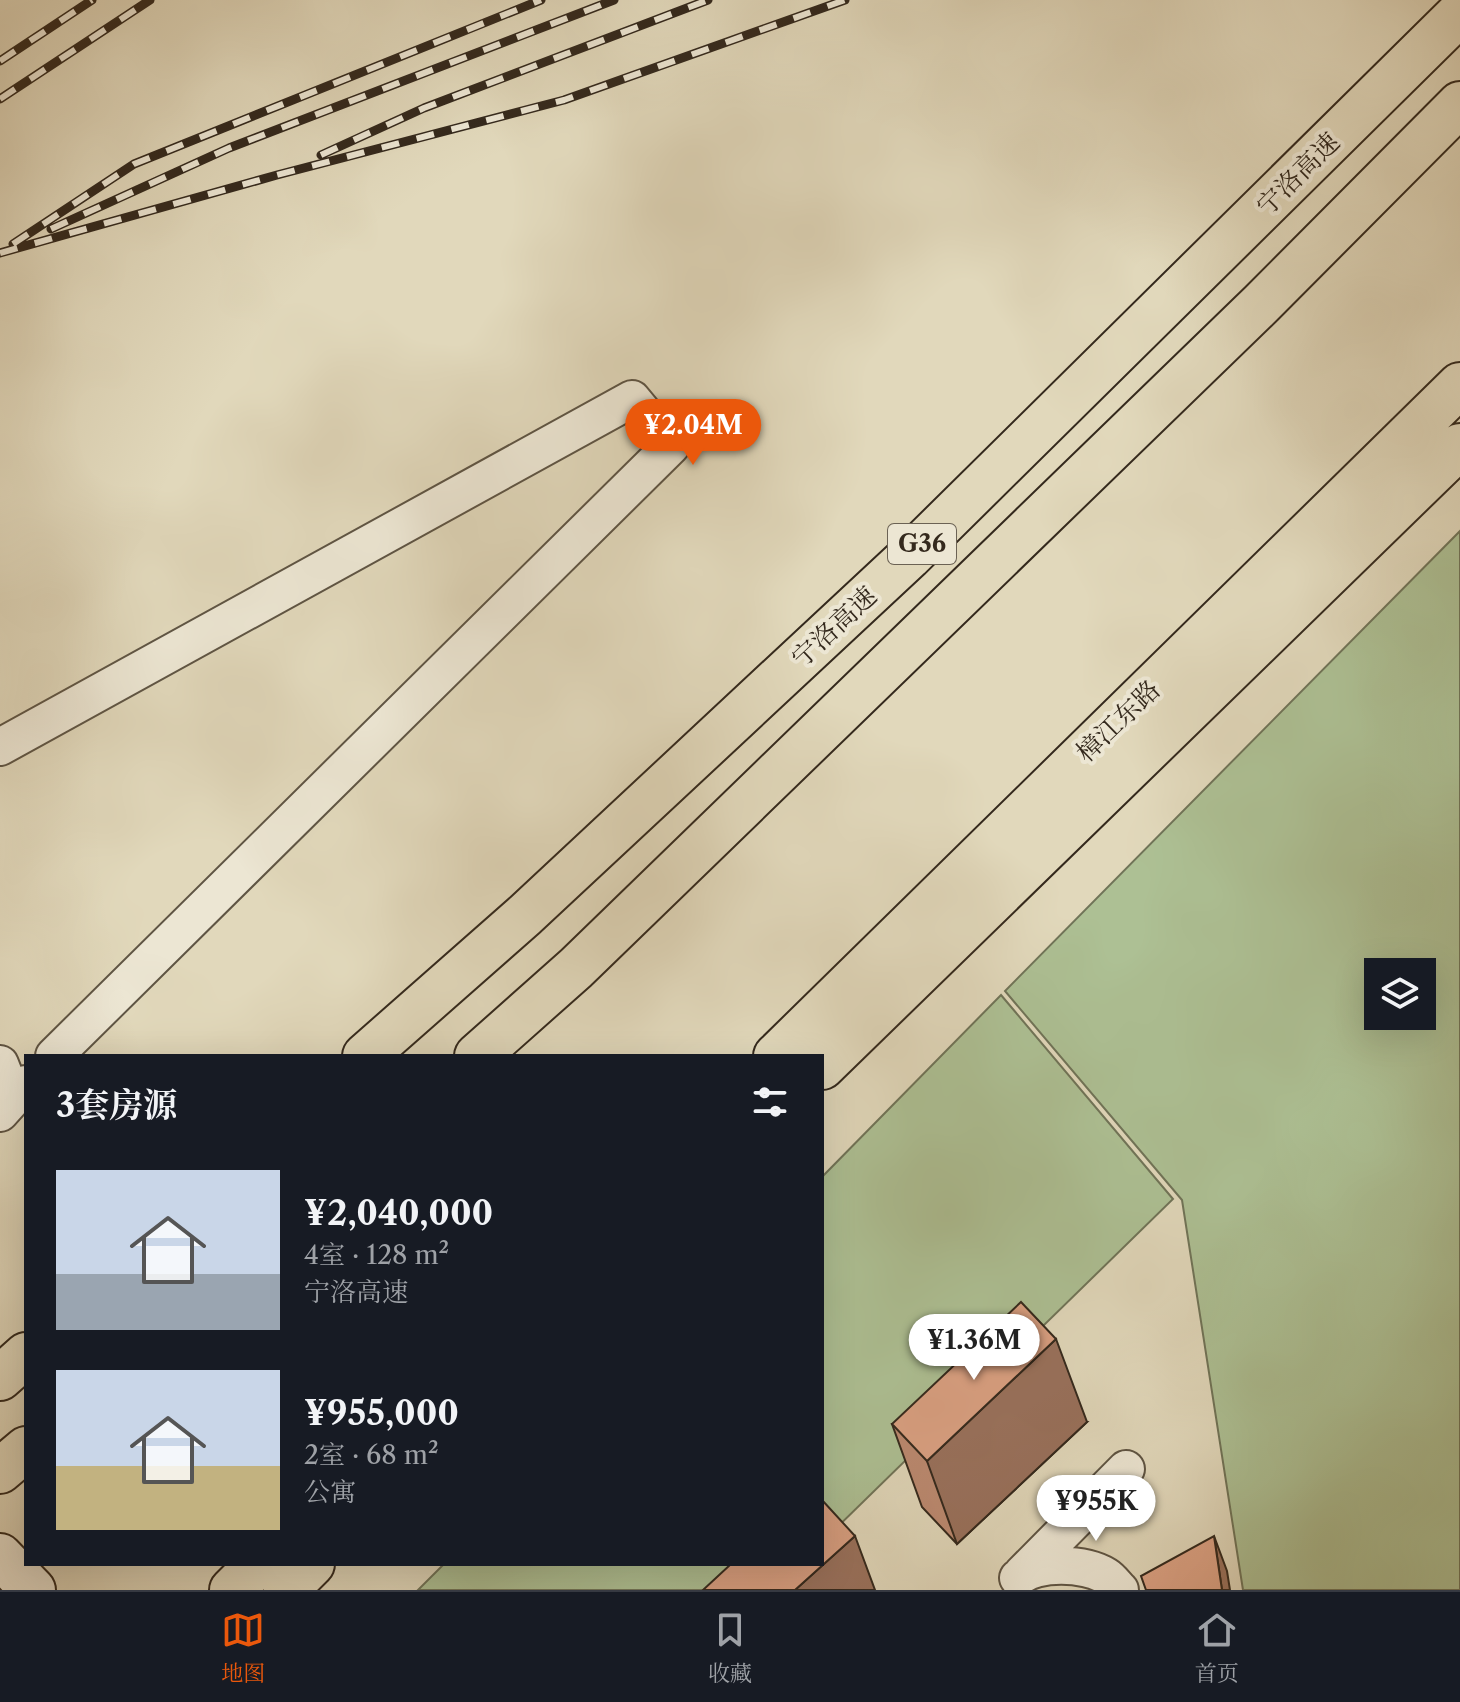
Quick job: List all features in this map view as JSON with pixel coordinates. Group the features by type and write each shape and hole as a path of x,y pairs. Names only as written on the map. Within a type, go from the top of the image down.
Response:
{"main road":[{"name":"宁洛高速","path":"367,1054 536,905 909,557 1460,13"},
{"name":"G36","path":"479,1054 599,946 1250,314 1460,104"},
{"name":"樟江东路","path":"778,1054 1460,385"},
{"name":"樟江东路","path":"824,1065 1460,446"},
{"path":"0,1378 24,1357"},
{"path":"0,1471 24,1451"},
{"path":"0,1556 33,1590"},
{"path":"232,1590 256,1566"},
{"path":"286,1590 310,1566"}],"street":[{"path":"0,747 632,399 671,446 56,1054"},
{"path":"0,1064 13,1098"},
{"path":"1014,1582 1126,1469"},
{"path":"1014,1582 1054,1566 1106,1576 1120,1590"}],"green space":[{"path":"1460,531 1460,1590 1243,1590 1182,1200 1005,991"},
{"path":"1001,995 1173,1199 824,1540 824,1175"},
{"path":"442,1566 797,1566 773,1590 418,1590"}],"building":[{"path":"1021,1302 1056,1339 927,1461 892,1424"},
{"path":"824,1502 855,1536 824,1564"},
{"path":"1214,1536 1222,1590 1146,1590 1141,1576"},
{"path":"729,1566 822,1566 795,1590 703,1590"}],"railway":[{"path":"0,61 92,0"},
{"path":"0,99 150,0"},
{"path":"13,244 134,164 541,0"},
{"path":"51,229 229,148 614,0"},
{"path":"321,155 424,108 708,0"},
{"path":"0,253 277,175 564,100 845,0"}]}
